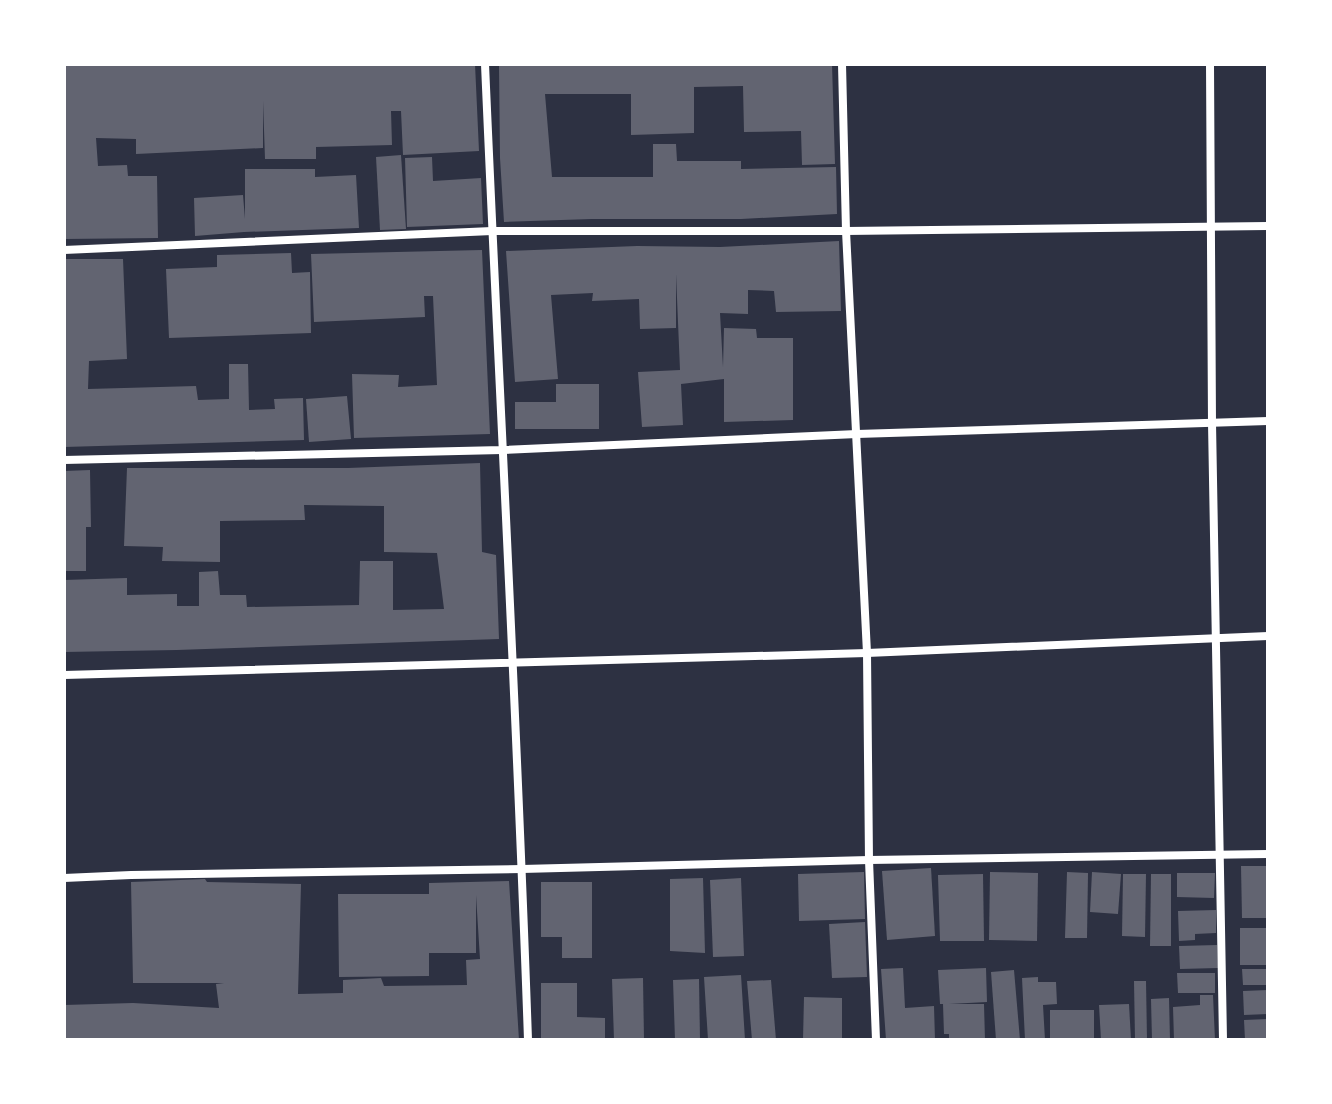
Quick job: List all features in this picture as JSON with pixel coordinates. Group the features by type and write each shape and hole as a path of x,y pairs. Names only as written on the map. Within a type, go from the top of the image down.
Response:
{"street":[{"path":"485,64 514,662 528,1040"},
{"path":"842,64 846,231 867,653 869,860 876,1040"},
{"path":"1210,64 1212,423 1223,1040"},
{"path":"64,250 492,231 1268,226"},
{"path":"64,460 502,450 857,434 1268,421"},
{"path":"64,675 867,653 1268,636"},
{"path":"64,878 1268,854"}],"building":[{"path":"64,64 475,64 479,151 403,155 401,111 391,111 392,145 316,147 316,159 265,159 263,101 263,148 136,154 136,139 96,138 98,166 127,165 128,176 157,176 158,238 64,239"},
{"path":"499,64 832,64 835,164 802,165 801,131 744,132 743,86 694,87 694,133 631,135 631,94 545,94 552,177 653,177 653,144 676,144 677,161 741,161 741,169 836,167 837,214 741,219 504,222"},
{"path":"401,155 406,229 380,230 376,157"},
{"path":"432,157 433,181 481,178 483,224 407,227 405,158"},
{"path":"245,169 315,169 315,177 356,175 359,228 195,236 194,198 243,195 245,219"},
{"path":"839,241 841,311 776,312 774,291 748,290 748,314 720,313 723,367 724,328 756,329 757,338 793,338 793,420 724,422 724,379 681,384 683,425 642,427 638,372 680,370 676,274 676,328 640,329 639,299 592,301 593,293 551,295 558,379 515,382 506,251 637,246 720,247"},
{"path":"482,250 490,434 354,438 352,374 399,375 398,387 437,385 433,296 424,296 425,317 314,322 311,254"},
{"path":"291,253 292,273 310,272 311,333 169,338 166,269 217,267 217,255"},
{"path":"64,259 123,259 127,359 89,361 88,389 196,386 198,400 229,399 229,364 248,364 249,410 275,409 274,399 303,398 304,440 64,447"},
{"path":"556,384 599,384 599,429 515,429 515,402 556,402"},
{"path":"347,396 351,439 309,442 306,399"},
{"path":"480,463 482,552 496,555 499,639 64,652 64,580 127,578 127,595 177,594 177,606 199,606 199,572 218,571 220,595 246,595 247,607 359,605 360,561 393,561 393,610 444,609 437,553 384,552 384,506 304,505 305,520 220,521 220,562 162,561 163,547 124,546 127,468 348,468"},
{"path":"90,470 91,527 86,527 86,571 64,571 64,471"},
{"path":"1241,866 1268,866 1268,918 1242,918"},
{"path":"931,868 935,936 887,940 882,871"},
{"path":"864,872 865,919 799,921 798,874"},
{"path":"990,872 1038,873 1037,941 989,940"},
{"path":"1067,872 1088,873 1087,938 1065,938"},
{"path":"1092,872 1121,874 1118,914 1090,912"},
{"path":"1177,873 1215,873 1214,898 1177,897"},
{"path":"983,874 984,941 940,941 938,875"},
{"path":"1123,874 1146,874 1145,937 1122,936"},
{"path":"1151,874 1171,874 1171,946 1150,946"},
{"path":"703,878 705,953 670,951 670,879"},
{"path":"741,878 744,956 713,957 710,880"},
{"path":"205,879 207,882 301,884 298,994 343,993 343,980 381,978 384,986 467,985 466,960 480,959 476,895 476,953 429,953 429,976 339,977 338,894 429,894 429,883 509,881 519,1040 64,1040 64,1005 133,1003 219,1008 216,984 224,983 133,983 131,882"},
{"path":"541,882 592,882 592,958 562,958 562,937 541,937"},
{"path":"1216,910 1216,933 1195,934 1195,940 1179,941 1178,911"},
{"path":"865,922 867,977 832,978 829,924"},
{"path":"1240,928 1268,928 1268,965 1240,965"},
{"path":"1217,945 1218,968 1180,969 1179,946"},
{"path":"903,968 905,1008 934,1006 935,1040 886,1040 881,969"},
{"path":"986,968 987,1002 949,1004 984,1004 985,1040 949,1040 949,1034 944,1034 938,970"},
{"path":"1242,969 1268,969 1268,985 1243,985"},
{"path":"1014,970 1020,1040 996,1040 991,972"},
{"path":"1177,973 1215,973 1215,993 1178,993"},
{"path":"741,975 745,1040 708,1040 704,977"},
{"path":"1038,977 1038,982 1056,982 1057,1004 1043,1005 1045,1040 1025,1040 1022,978"},
{"path":"643,978 644,1040 614,1040 612,979"},
{"path":"699,979 700,1040 675,1040 673,980"},
{"path":"771,980 776,1040 752,1040 747,981"},
{"path":"1134,981 1146,981 1147,1040 1135,1040"},
{"path":"541,983 577,983 577,1017 605,1018 605,1040 541,1040"},
{"path":"1268,990 1268,1014 1244,1015 1243,991"},
{"path":"1200,995 1213,995 1215,1040 1174,1040 1173,1007 1200,1005"},
{"path":"804,997 842,998 842,1040 803,1040"},
{"path":"1169,998 1170,1040 1152,1040 1151,999"},
{"path":"1129,1004 1131,1040 1101,1040 1099,1005"},
{"path":"1050,1010 1094,1010 1094,1040 1050,1040"},
{"path":"1268,1019 1268,1040 1245,1040 1244,1020"}]}
